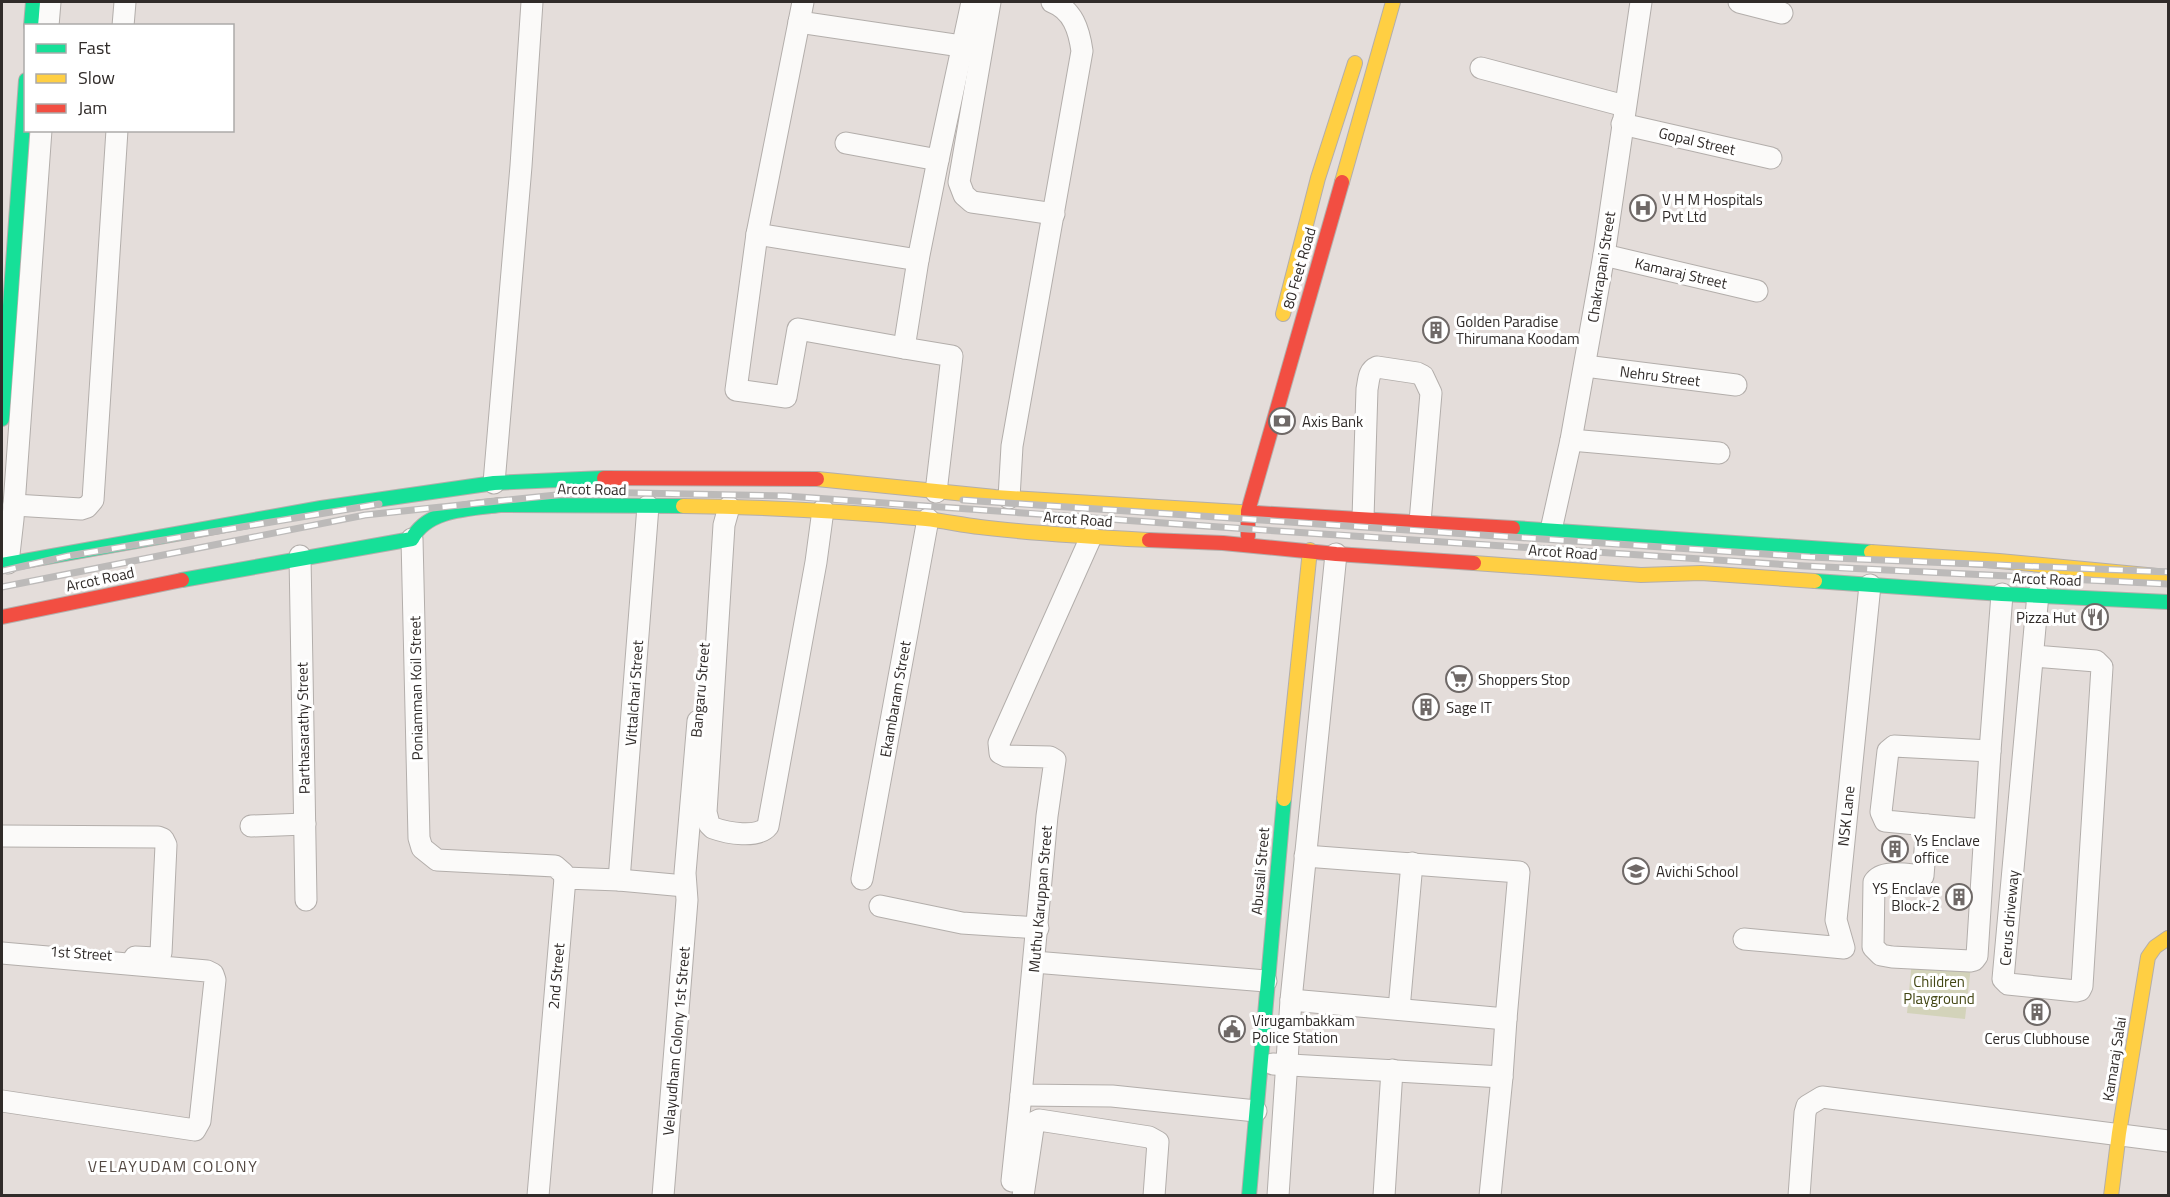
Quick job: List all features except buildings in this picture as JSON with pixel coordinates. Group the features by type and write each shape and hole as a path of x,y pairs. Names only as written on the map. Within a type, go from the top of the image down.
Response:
{"main road":[{"path":"31,24 33,2"},
{"name":"80 Feet Road","path":"1248,545 1248,511 1393,2"},
{"name":"80 Feet Road","path":"1279,326 1318,178 1360,46"},
{"path":"2,419 24,108"},
{"name":"Arcot Road","path":"5,564 152,544 321,508 494,483 581,477 814,479 1229,521 1248,545 1336,554 1641,575 1701,573 2002,594 2169,602"},
{"name":"Arcot Road","path":"2,617 161,577 412,538 421,526 466,509 500,505 766,507 823,510 1091,537 1229,521 1248,511 1364,509 1551,530 1984,560 2169,577"},
{"name":"Abusali Street","path":"1249,1196 1266,981 1310,550"},
{"name":"Kamaraj Salai","path":"2111,1196 2148,957 2156,947 2169,938"}],"street":[{"path":"48,24 50,2"},
{"path":"123,24 125,2"},
{"path":"494,483 521,166 532,2"},
{"path":"904,348 918,260 972,2"},
{"path":"990,2 959,182 964,195 972,202 1054,214"},
{"path":"1009,498 1012,446 1082,51 1076,24 1069,13 1059,4 1052,2"},
{"name":"Chakrapani Street","path":"1551,530 1571,440 1604,255 1641,2"},
{"path":"1739,2 1782,13"},
{"path":"936,492 952,356 798,329 786,397 736,390 757,234 801,12 961,46"},
{"name":"Gopal Street","path":"1481,68 1624,115 1772,158"},
{"path":"5,564 14,505 41,132"},
{"path":"14,505 81,509 87,507 93,500 117,132"},
{"path":"846,143 938,160"},
{"path":"757,234 918,260"},
{"name":"Kamaraj Street","path":"1604,255 1757,291"},
{"name":"Nehru Street","path":"1585,366 1736,385"},
{"path":"1364,509 1367,389 1369,374 1377,367 1417,373 1423,376 1431,393 1420,514"},
{"path":"1571,440 1719,453"},
{"name":"Vittalchari Street","path":"619,880 648,506"},
{"path":"722,507 724,525 706,812 712,828 755,834 765,831 768,826 816,562 823,510"},
{"name":"Bangaru Street","path":"685,880 722,507"},
{"name":"Ekambaram Street","path":"862,879 928,519"},
{"name":"Muthu Karuppan Street","path":"1010,1196 1038,928 1047,816 1055,760 1050,757 1006,756 1000,753 999,743 1091,537"},
{"name":"Poniamman Koil Street","path":"412,538 419,838 422,848 437,860 550,866 559,869 565,878"},
{"path":"1278,1196 1305,856 1336,554"},
{"name":"Parthasarathy Street","path":"300,556 306,900"},
{"name":"NSK Lane","path":"1744,939 1844,948 1836,920 1870,585"},
{"path":"1927,825 1923,876 1883,874 1874,882 1873,947 1881,955 1892,957 1974,960 1977,956 2002,594"},
{"name":"Cerus driveway","path":"2034,656 2096,661 2102,667 2082,986 2076,991 2008,984 2003,979 2038,594"},
{"path":"1984,830 1885,821 1881,812 1888,751 1894,746 1990,751"},
{"path":"251,826 305,824"},
{"name":"1st Street","path":"2,836 162,838 166,845 160,955 154,958 2,947"},
{"path":"1305,856 1519,872 1490,1196"},
{"path":"1399,1009 1412,863"},
{"path":"565,878 685,880"},
{"name":"2nd Street","path":"538,1196 565,878"},
{"name":"Velayudham Colony 1st Street","path":"663,1196 687,900 685,880"},
{"path":"880,906 962,923 1038,928"},
{"path":"2,952 207,971 215,976 200,1121 195,1130 2,1101"},
{"path":"1034,962 1266,981"},
{"path":"1292,1000 1506,1019"},
{"path":"1260,1063 1502,1077"},
{"path":"1384,1196 1392,1070"},
{"path":"1021,1095 1112,1096 1256,1111"},
{"path":"1109,1132 1112,1096"},
{"path":"1799,1196 1805,1113 1807,1106 1822,1097 2169,1141"},
{"path":"1023,1196 1035,1122 1039,1120 1149,1137 1158,1142 1154,1196"}],"green space":[{"name":"Children Playground","path":"1912,960 1971,966 1965,1019 1907,1013"}],"railway":[{"path":"2,587 365,515 585,492 786,496 1805,566 2168,584"},
{"path":"963,500 1810,557 2168,572"},
{"path":"2,571 68,556 379,504"}],"traffic: fast":[{"path":"31,24 33,2"},
{"path":"2,419 24,108"},
{"path":"2,565 321,508 494,483 604,478"},
{"path":"182,580 412,539 428,522 450,512 463,510 500,505 683,506"},
{"path":"1513,528 1871,552"},
{"path":"1815,581 2002,594 2168,602"},
{"path":"1249,1196 1284,799"}],"traffic: slow":[{"path":"1342,182 1393,2"},
{"path":"1283,314 1318,178 1355,63"},
{"path":"817,479 995,497 1256,513"},
{"path":"683,506 774,508 865,514 926,519 1022,532 1149,540"},
{"path":"1284,799 1310,550"},
{"path":"1871,552 2168,577"},
{"path":"1474,563 1641,575 1701,573 1815,581"},
{"path":"2111,1196 2148,957 2155,947 2168,938"}],"traffic: jam":[{"path":"1248,536 1248,511 1342,182"},
{"path":"604,478 817,479"},
{"path":"1256,513 1513,528"},
{"path":"1149,540 1223,543 1336,554 1474,563"},
{"path":"2,617 182,580"}],"place":[{"name":"V H M Hospitals Pvt Ltd","path":"1643,208"},
{"name":"Golden Paradise Thirumana Koodam","path":"1436,330"},
{"name":"Axis Bank","path":"1282,421"},
{"name":"Pizza Hut","path":"2095,617"},
{"name":"Shoppers Stop","path":"1459,679"},
{"name":"Sage IT","path":"1426,707"},
{"name":"Ys Enclave office","path":"1895,849"},
{"name":"Avichi School","path":"1636,871"},
{"name":"YS Enclave Block-2","path":"1959,897"},
{"name":"Cerus Clubhouse","path":"2037,1012"},
{"name":"Virugambakkam Police Station","path":"1232,1029"}],"district":[{"name":"VELAYUDAM COLONY","path":"173,1166"}]}
